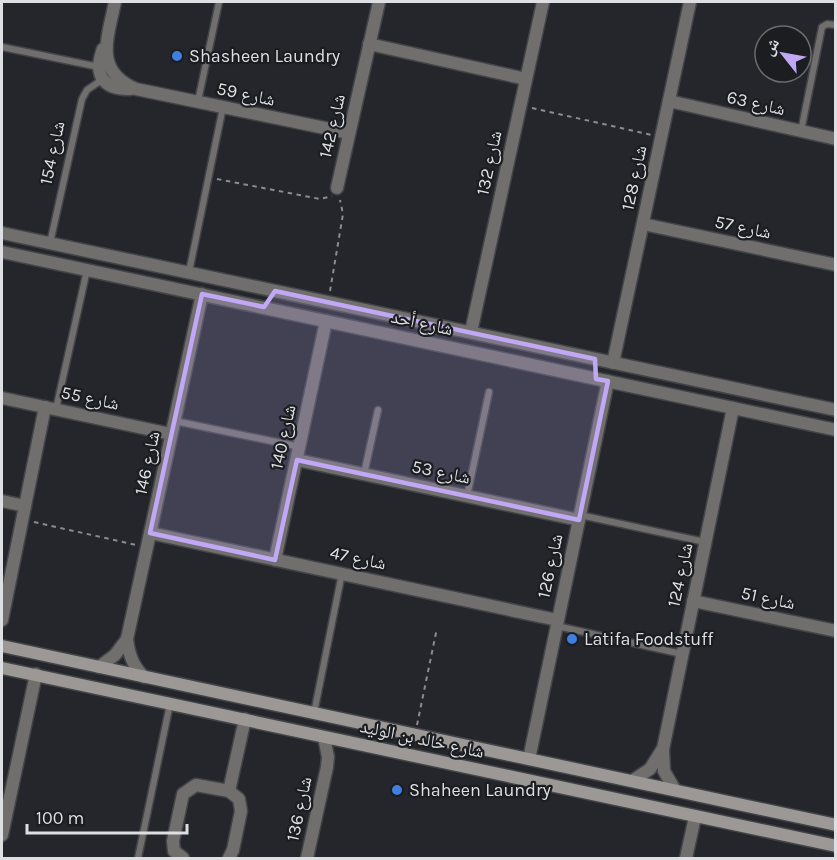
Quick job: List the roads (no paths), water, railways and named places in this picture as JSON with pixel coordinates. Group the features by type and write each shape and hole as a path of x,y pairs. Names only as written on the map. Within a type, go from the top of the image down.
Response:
{"main road":[{"name":"شارع خالد بن الوليد","path":"2,646 836,825"},
{"name":"شارع خالد بن الوليد","path":"2,668 836,846"},
{"path":"374,747 383,739 379,727"},
{"path":"403,753 398,746 400,738 412,733"}],"street":[{"path":"101,73 115,2"},
{"name":"شارع 142","path":"336,190 379,2"},
{"name":"شارع 132","path":"471,332 543,2"},
{"name":"شارع 128","path":"613,363 690,2"},
{"name":"شارع 59","path":"107,38 106,57 109,66 120,80 135,89"},
{"path":"369,44 526,79"},
{"name":"شارع 59","path":"101,73 111,87 117,89 135,89 349,133"},
{"name":"شارع 63","path":"669,101 836,139"},
{"name":"شارع 57","path":"643,224 836,265"},
{"name":"شارع أحد","path":"2,232 836,410"},
{"path":"34,259 44,242"},
{"name":"شارع أحد","path":"2,252 836,430"},
{"path":"273,309 268,302 275,291"},
{"name":"شارع 146","path":"144,677 131,660 127,639 202,294"},
{"name":"شارع 140","path":"275,560 326,321"},
{"path":"591,378 599,368 595,359"},
{"name":"شارع 126","path":"529,759 608,381"},
{"name":"شارع 55","path":"2,398 173,427"},
{"path":"2,620 25,506 51,408"},
{"name":"شارع 124","path":"675,790 664,771 663,749 733,408"},
{"name":"شارع 53","path":"297,460 579,517"},
{"path":"2,501 25,506"},
{"name":"شارع 47","path":"150,533 342,573 557,623"},
{"name":"شارع 51","path":"693,601 836,631"},
{"path":"99,667 115,655 127,639"},
{"path":"2,835 36,674"},
{"path":"229,792 245,719"},
{"name":"شارع 136","path":"307,858 327,767 328,757 324,736"},
{"name":"شارع 136","path":"327,767 343,741"},
{"name":"شارع 124","path":"632,781 650,769 663,749"},
{"path":"183,858 177,855 173,846 183,794 196,785 229,792 239,799 242,811 229,858"},
{"path":"686,858 695,817"}],"lane":[{"path":"197,102 219,2"},
{"path":"801,131 822,27 827,24 836,25"},
{"path":"2,47 101,73"},
{"name":"شارع 154","path":"44,242 82,99 101,73"},
{"path":"189,272 223,107"},
{"path":"51,408 87,270"},
{"path":"467,496 489,392"},
{"path":"364,475 378,410"},
{"path":"173,427 300,447"},
{"path":"579,517 705,543"},
{"path":"314,713 342,573"},
{"path":"557,623 682,654"},
{"path":"138,858 171,703"}],"place":[{"name":"Shasheen Laundry","path":"177,56"},
{"name":"Latifa Foodstuff","path":"572,639"},
{"name":"Shaheen Laundry","path":"397,790"}]}
